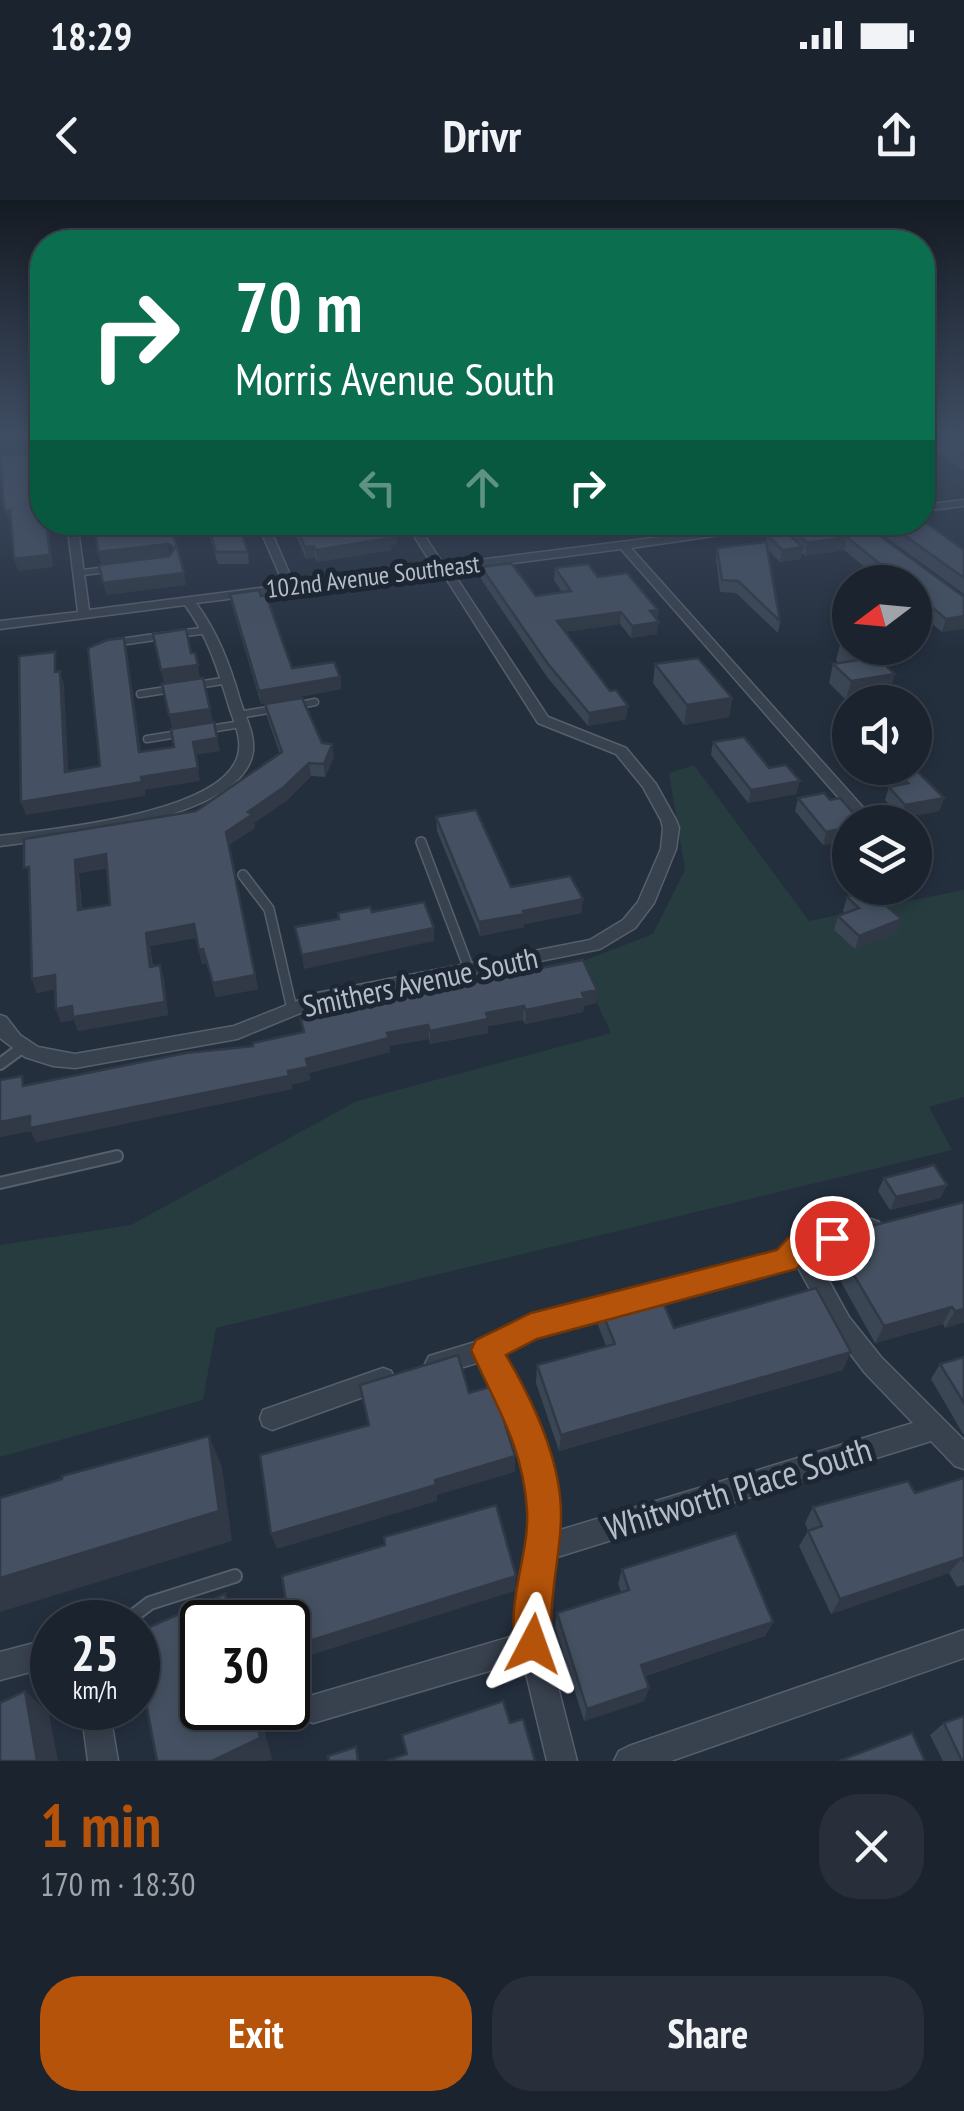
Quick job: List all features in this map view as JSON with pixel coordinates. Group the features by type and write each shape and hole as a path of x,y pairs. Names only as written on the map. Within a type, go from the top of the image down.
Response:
{"street":[{"path":"74,535 84,614"},
{"path":"268,535 290,587"},
{"path":"419,535 442,567"},
{"name":"102nd Avenue Southeast","path":"0,626 702,535"},
{"path":"622,545 853,805"},
{"name":"Smithers Avenue South","path":"23,1047 52,1060 75,1061 237,1032 317,999 594,944 618,933 637,916 672,842 668,817 630,759 620,751 543,720 442,567"},
{"path":"0,840 178,809 218,790 240,769 246,754 221,653 188,601"},
{"path":"0,1022 12,1041 23,1047"},
{"path":"272,1418 340,1391 486,1350 531,1327 786,1260 798,1246 890,1224"},
{"path":"798,1246 841,1324 873,1365 964,1457"},
{"path":"486,1350 513,1397 540,1477 544,1516 533,1644 562,1761"},
{"name":"Whitworth Place South","path":"542,1549 935,1428"},
{"path":"312,1709 533,1644"},
{"path":"629,1761 964,1644"},
{"path":"0,1666 30,1660"},
{"path":"99,1730 103,1761"}],"lane":[{"path":"79,573 116,568"},
{"path":"104,648 114,642 209,630"},
{"path":"193,686 228,680"},
{"path":"140,694 176,689"},
{"path":"147,739 316,702"},
{"path":"422,842 468,970"},
{"path":"243,875 268,904 292,1008"},
{"path":"0,1064 23,1047"},
{"path":"0,1183 117,1156"},
{"path":"160,1601 235,1576"}],"green space":[{"path":"694,765 809,921 889,905 932,905 932,896 964,890 964,1097 929,1107 952,1150 216,1328 203,1400 0,1457 0,1245 131,1225 357,1101 611,1033 578,963 653,934 685,870 669,773"}],"building":[{"path":"5,509 30,509 30,535 48,535 50,555 14,559 10,510"},
{"path":"935,529 964,550 964,578 904,535 935,535"},
{"path":"96,535 174,535 184,573 103,583 99,565 169,556 175,548 168,544 98,552"},
{"path":"211,535 242,535 248,552 216,552"},
{"path":"300,535 390,538 316,550 314,546 305,547"},
{"path":"767,535 789,535 803,547 782,550"},
{"path":"798,535 879,535 920,565 881,565 847,537 807,543"},
{"path":"766,542 780,621 738,581 722,580 717,548"},
{"path":"511,563 536,596 571,591 555,568 588,564 598,577 627,573 658,610 650,611 659,622 632,626 621,612 557,621 610,691 616,690 628,706 589,713 548,664 481,567"},
{"path":"932,574 964,597 964,616 946,619 932,607"},
{"path":"259,590 261,596 266,595 292,668 334,662 340,677 259,691 230,594"},
{"path":"186,629 198,665 161,670 153,634"},
{"path":"124,638 139,752 174,747 171,729 214,722 217,738 193,742 198,768 141,777 142,782 21,802 19,656 55,652 55,672 60,671 65,772 100,766 88,648"},
{"path":"698,658 732,698 687,705 655,664"},
{"path":"834,665 885,665 895,674 851,681"},
{"path":"203,678 210,709 169,715 162,684"},
{"path":"302,698 322,743 332,744 324,764 309,763 284,787 248,812 253,814 226,832 255,975 213,983 203,949 199,950 194,924 146,933 150,967 160,965 165,1002 73,1017 72,1006 56,1009 55,975 32,979 29,867 24,868 24,839 196,811 282,752 265,704","holes":["106,854 110,905 78,910 75,860"]},
{"path":"744,737 769,768 786,765 800,781 751,790 713,742"},
{"path":"931,785 944,798 905,805 889,787"},
{"path":"824,793 830,800 840,798 846,805 832,805 832,831 826,832 798,798"},
{"path":"476,810 511,887 570,876 583,899 479,922 436,817"},
{"path":"424,902 434,928 302,955 295,927 339,919 338,913 370,907 372,912"},
{"path":"856,905 885,905 902,919 859,936 838,916 859,908"},
{"path":"583,960 597,990 582,993 584,998 526,1010 524,1006 486,1013 488,1019 430,1031 428,1025 387,1033 389,1038 306,1059 308,1067 288,1071 289,1076 30,1128 30,1116 0,1122 0,1080 22,1076 23,1086 186,1053 253,1046 304,1032 301,1019 351,1011 350,1007 415,992"},
{"path":"934,1165 947,1185 896,1197 884,1178"},
{"path":"964,1202 964,1309 955,1311 952,1307 884,1326 848,1265 869,1260 852,1231"},
{"path":"816,1288 851,1352 561,1435 537,1365 615,1344 600,1307 658,1291 674,1328"},
{"path":"458,1355 469,1393 493,1386 515,1456 435,1480 436,1485 271,1534 260,1455 369,1425 360,1385"},
{"path":"964,1357 964,1403 940,1364"},
{"path":"209,1436 219,1511 0,1578 0,1498 62,1476"},
{"path":"964,1478 964,1562 962,1558 840,1599 808,1531 822,1526 813,1507 908,1481 915,1493"},
{"path":"496,1505 516,1576 310,1641 310,1600 286,1600 282,1576 385,1545 384,1537"},
{"path":"736,1533 773,1622 641,1665 649,1688 587,1709 557,1613 629,1590 622,1569"},
{"path":"180,1614 180,1730 258,1730 260,1738 212,1761 157,1761 151,1730 160,1730 160,1622"},
{"path":"25,1691 37,1761 0,1761 0,1703"},
{"path":"503,1701 510,1723 523,1719 535,1761 386,1761 407,1754 402,1735"},
{"path":"964,1716 964,1761 962,1761 944,1723"},
{"path":"912,1733 925,1761 839,1761"},
{"path":"356,1747 358,1761 329,1761 328,1756"}],"route":[{"path":"533,1644 544,1516 540,1477 513,1397 486,1350 531,1327 786,1260 798,1246 832,1238"}]}
